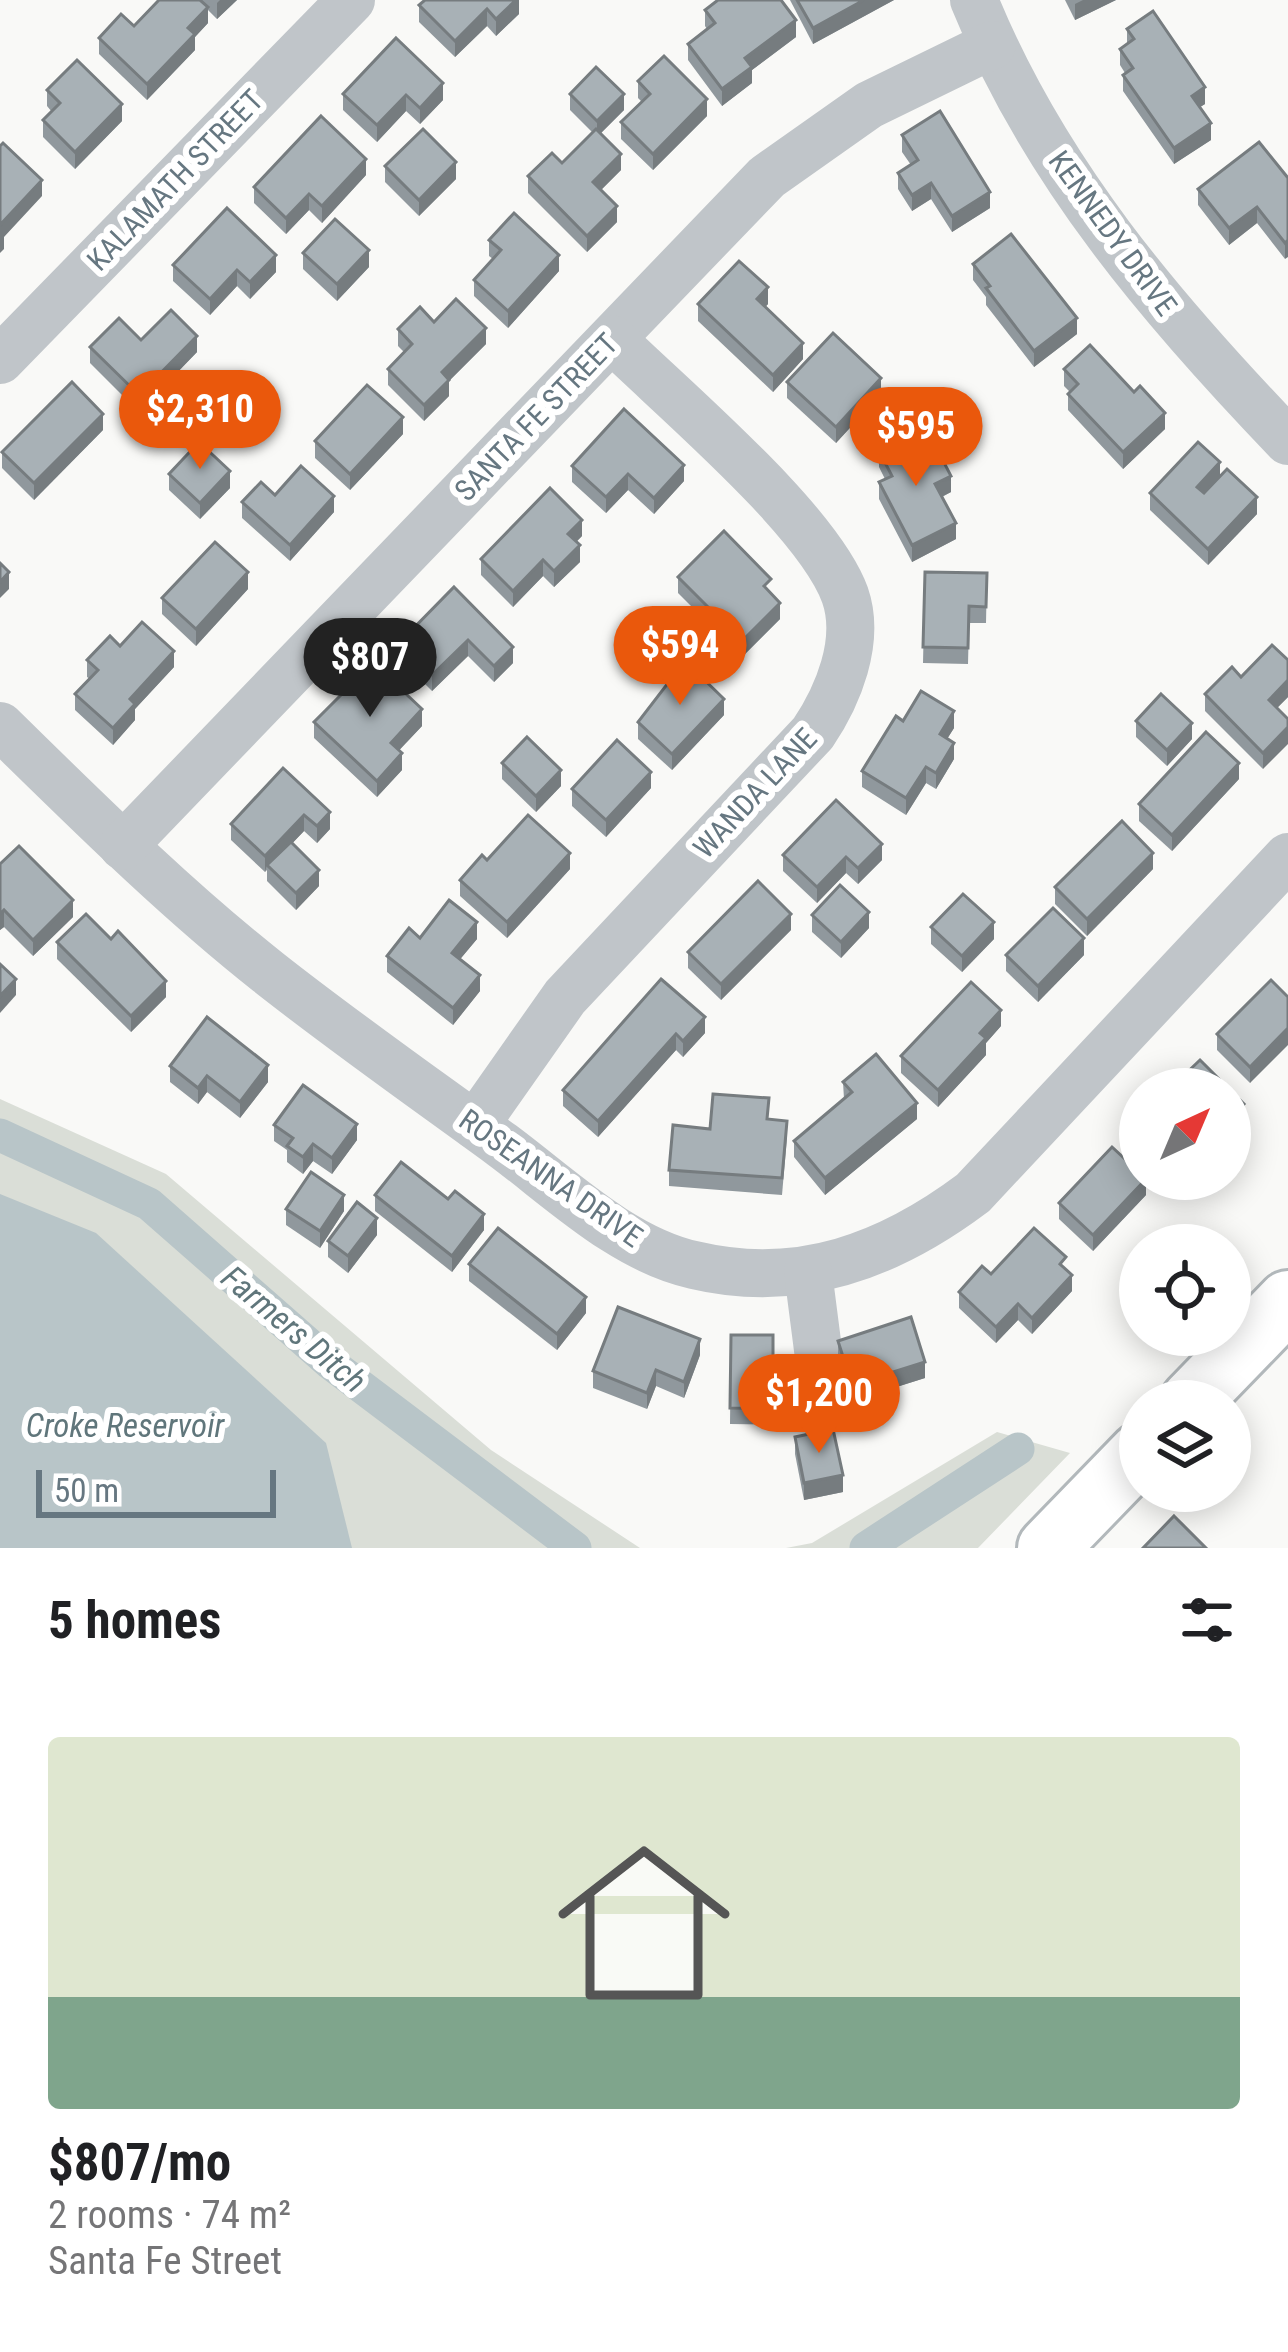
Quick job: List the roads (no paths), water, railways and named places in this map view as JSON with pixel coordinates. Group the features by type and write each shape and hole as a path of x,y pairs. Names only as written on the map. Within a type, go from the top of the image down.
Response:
{"main road":[{"path":"1211,1380 1288,1300"},
{"path":"1048,1548 1119,1475"}],"street":[{"name":"KALAMATH STREET","path":"0,360 351,0"},
{"name":"KENNEDY DRIVE","path":"974,0 992,45 1051,149 1142,281 1288,441"},
{"name":"SANTA FE STREET","path":"122,845 767,177 869,105 992,45"},
{"name":"WANDA LANE","path":"475,1125 565,997 813,734 839,694 847,599 829,565 803,528 612,338"},
{"name":"ROSEANNA DRIVE","path":"0,726 122,845 269,974 653,1250 689,1265 738,1273 808,1272 875,1252 925,1229 973,1193 1288,857"},
{"path":"808,1272 821,1373"}],"water":[{"name":"Croke Reservoir","path":"0,1194 96,1233 326,1443 352,1548 0,1548"}],"waterway":[{"name":"Farmers Ditch","path":"0,1135 149,1204 330,1363 575,1548"},
{"name":"Farmers Ditch","path":"866,1548 1018,1449"}]}
